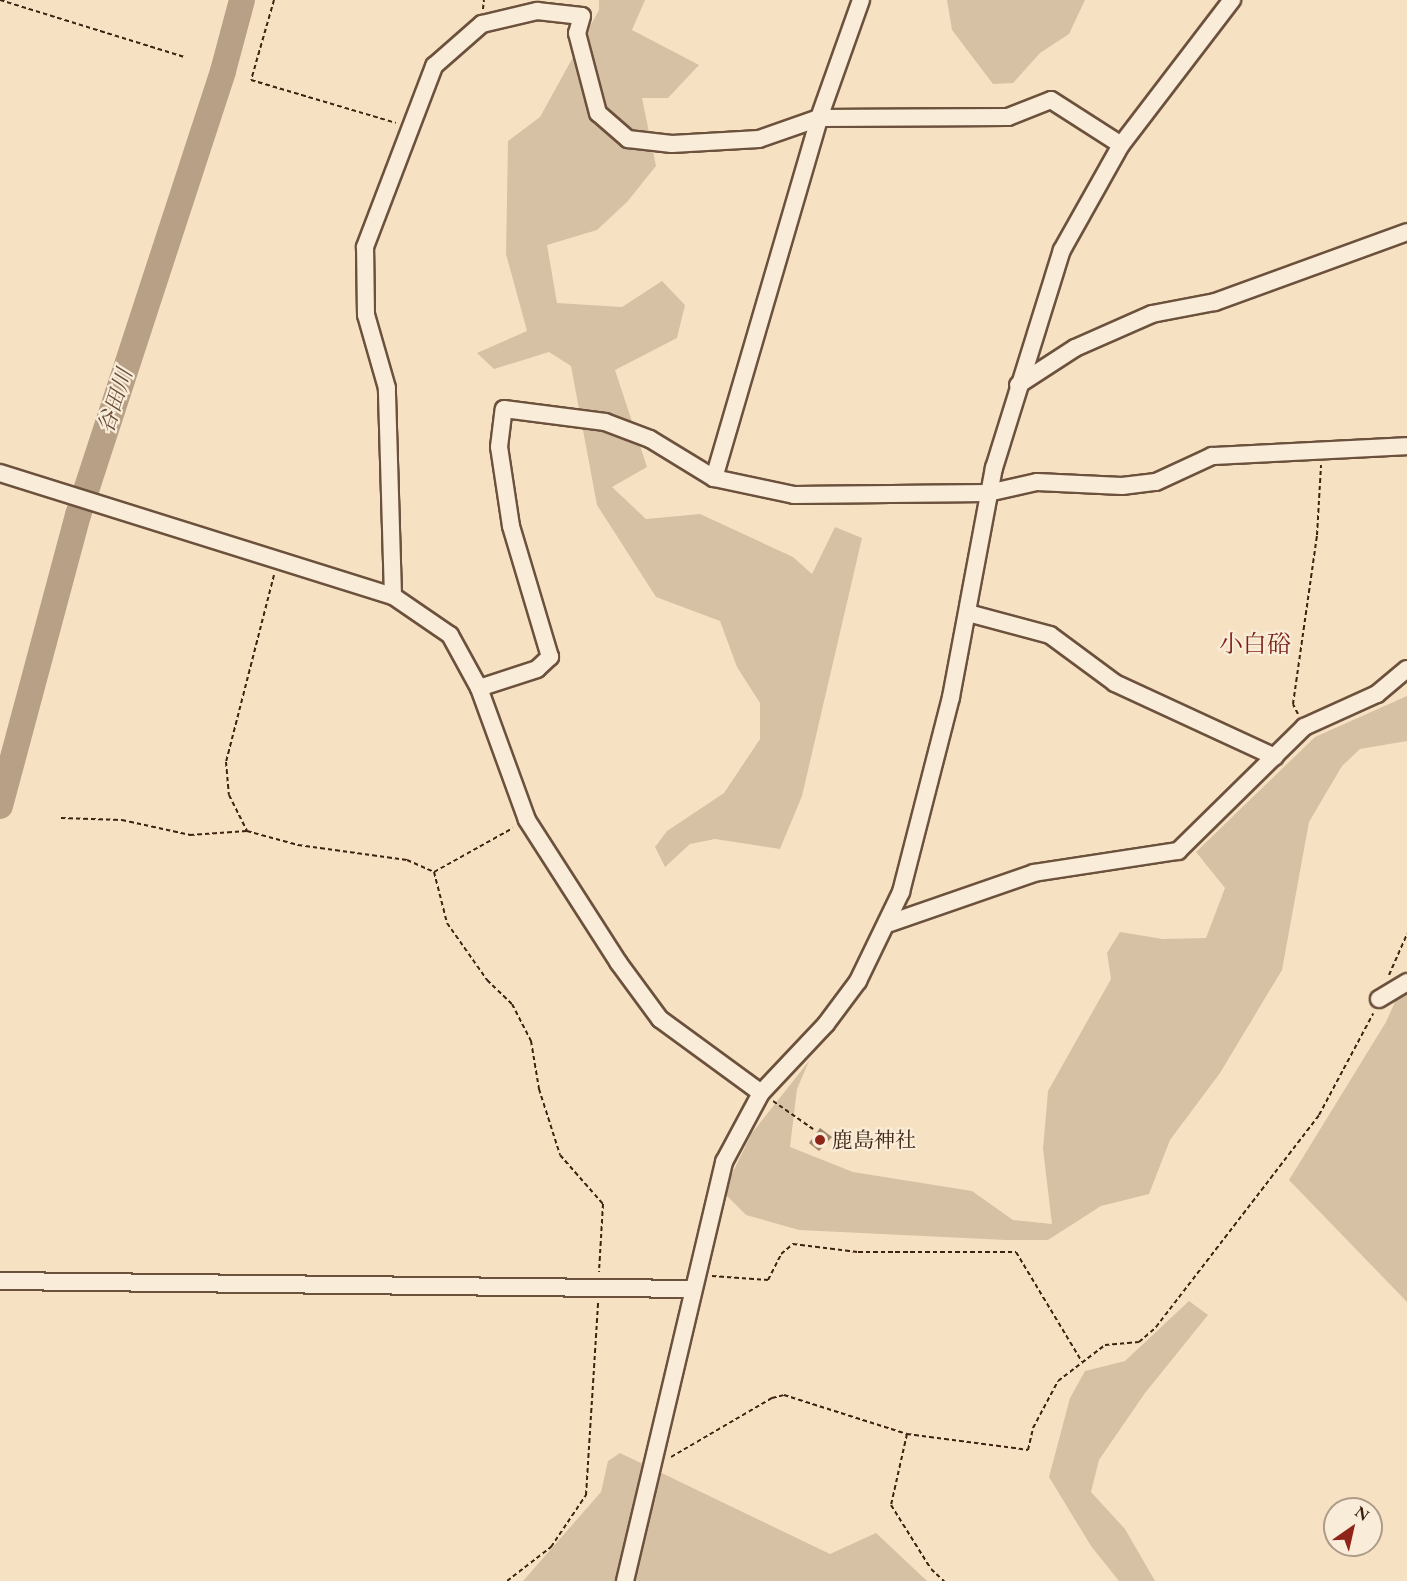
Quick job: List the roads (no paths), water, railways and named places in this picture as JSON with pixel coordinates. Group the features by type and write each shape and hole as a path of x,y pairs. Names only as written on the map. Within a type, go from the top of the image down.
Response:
{"street":[{"path":"714,478 819,118 861,0"},
{"path":"625,1581 654,1468 716,1183 732,1142 761,1093 840,1008 890,923 951,697 988,493 1018,385 1062,250 1120,145 1232,0"},
{"path":"393,596 387,388 366,315 365,248 434,66 482,24 537,11 582,16 577,33 598,113 628,139 672,144 759,139 819,118 1008,117 1051,100 1120,145"},
{"path":"1018,385 1075,348 1152,314 1215,302 1407,232"},
{"path":"479,688 537,669 550,657 511,526 499,447 504,409 605,422 650,439 714,478 794,495 988,493 1037,482 1133,485 1156,482 1212,456 1321,448 1407,446"},
{"path":"0,473 393,596 450,635 479,688 527,820 660,1019 761,1093"},
{"path":"968,613 1050,635 1115,683 1196,717 1275,757"},
{"path":"890,923 1034,873 1178,850 1304,727 1377,694 1407,669"},
{"path":"1379,999 1407,982"},
{"path":"0,1281 599,1288 693,1284"}],"waterway":[{"name":"谷田川","path":"0,806 78,515 223,71 242,0"}],"place":[{"name":"鹿島神社","path":"820,1140"}],"district":[{"name":"小白硲","path":"1255,644"}]}
